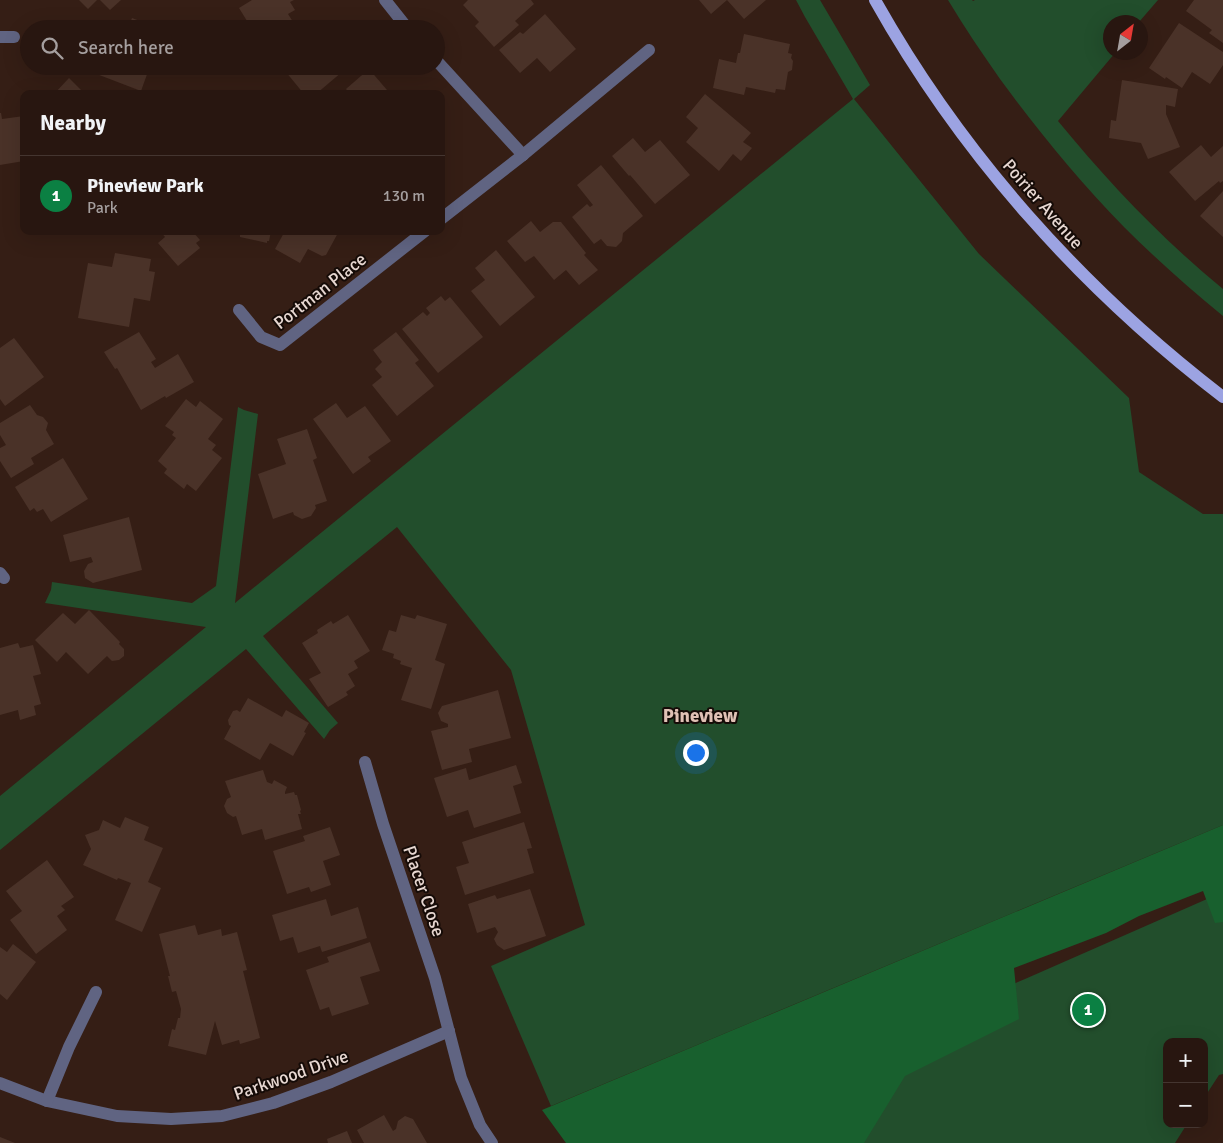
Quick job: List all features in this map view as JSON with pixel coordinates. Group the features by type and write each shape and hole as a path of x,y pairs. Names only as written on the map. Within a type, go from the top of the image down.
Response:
{"main road":[{"name":"Poirier Avenue","path":"875,0 924,81 962,136 1004,189 1093,285 1141,330 1223,397"}],"street":[{"path":"384,0 401,20"},
{"path":"0,36 14,37"},
{"path":"445,216 523,155 648,50"},
{"path":"445,70 523,155"},
{"name":"Portman Place","path":"239,310 261,337 280,345 421,235"},
{"name":"Placer Close","path":"365,762 383,824 435,978 461,1078 480,1125 492,1143"},
{"path":"47,1101 69,1047 96,992"},
{"name":"Parkwood Drive","path":"0,1083 47,1101 117,1116 171,1119 222,1116 273,1103 331,1082 449,1031"}],"green space":[{"path":"796,0 820,0 870,85 854,99 979,254 1129,398 1139,472 1203,514 1223,514 1223,825 551,1106 491,966 585,925 511,670 397,527 263,636 338,723 324,739 246,649 0,850 0,796 206,627 45,603 51,590 52,582 192,603 216,586 238,407 258,414 235,603 853,99"},
{"path":"948,0 1158,0 1145,15 1103,15 1103,60 1109,60 1058,121 1136,209 1200,270 1223,289 1223,316 1173,273 1107,210 1029,118"},
{"path":"1223,825 1223,922 1215,923 1203,891 1139,916 1106,933 1014,968 1019,1019 905,1076 864,1143 566,1143 542,1110"},
{"path":"1223,892 1223,1074 1219,1075 1208,1092 1208,1038 1163,1038 1163,1128 1184,1128 1175,1143 642,1143"}],"building":[{"path":"79,0 97,0 88,9"},
{"path":"100,0 121,0 110,10"},
{"path":"252,0 294,0 290,2 295,10 288,14 292,20 246,20 239,8"},
{"path":"468,0 531,0 534,4 515,21 519,25 494,47 475,26 479,22 463,5"},
{"path":"699,0 727,0 711,14"},
{"path":"727,0 766,0 744,19"},
{"path":"1194,0 1223,0 1223,43 1209,33 1212,30 1186,11"},
{"path":"545,14 576,49 550,72 537,58 520,73 499,50 520,32 523,34"},
{"path":"1179,23 1223,52 1223,65 1210,84 1192,72 1182,88 1149,68"},
{"path":"744,34 790,44 788,53 792,54 791,58 793,61 792,70 788,72 785,90 776,89 775,93 746,87 744,95 713,88 719,59 736,63"},
{"path":"99,75 147,75 141,90"},
{"path":"288,75 338,75 321,90 301,90"},
{"path":"362,75 374,75 387,90 347,90"},
{"path":"69,78 81,90 58,90"},
{"path":"1122,80 1178,89 1175,107 1166,105 1166,114 1180,147 1148,159 1141,143 1109,138 1111,120 1116,121"},
{"path":"705,94 751,133 743,142 752,148 741,161 733,154 719,171 686,142 698,128 686,117"},
{"path":"0,113 2,119 20,117 20,162 0,165"},
{"path":"633,138 645,152 660,140 690,175 655,204 612,156"},
{"path":"1201,145 1211,157 1223,146 1223,181 1220,183 1219,181 1195,201 1169,172"},
{"path":"601,165 643,216 623,233 622,241 616,247 607,246 601,239 594,244 572,217 587,204 590,207 593,205 577,185"},
{"path":"1223,191 1223,237 1200,216"},
{"path":"531,221 540,232 553,222 561,222 586,253 584,255 598,270 579,285 566,270 554,280 534,256 525,262 507,241"},
{"path":"163,235 196,235 200,240 196,243 200,248 178,266 158,243 165,237"},
{"path":"240,235 270,235 267,243 240,237"},
{"path":"283,235 337,235 326,255 322,256 308,249 300,263 275,249"},
{"path":"496,250 535,297 500,326 471,291 485,280 475,268"},
{"path":"115,253 151,259 149,271 155,272 150,301 134,298 129,327 78,318 88,263 112,267"},
{"path":"441,296 445,301 450,297 483,337 438,373 402,329 423,312 427,316 430,313 426,308"},
{"path":"139,332 156,359 151,362 155,368 178,354 194,382 141,410 117,368 115,369 104,352"},
{"path":"396,332 419,360 415,363 434,386 397,416 372,385 382,377 375,369 382,362 373,350"},
{"path":"14,338 44,377 5,406 0,399 0,348"},
{"path":"186,399 196,407 200,401 223,419 208,439 216,445 212,450 222,458 196,491 187,484 184,489 164,473 167,469 158,461 176,438 172,435 174,432 165,426"},
{"path":"336,403 347,418 365,406 391,441 368,457 371,461 353,474 313,419"},
{"path":"30,405 37,415 43,417 48,423 46,430 54,444 31,458 34,464 11,478 0,461 0,448 6,445 0,435 0,423"},
{"path":"307,429 317,458 313,460 327,501 315,505 316,508 311,516 302,519 294,515 293,512 273,519 258,474 286,464 277,439"},
{"path":"63,458 88,499 51,522 43,509 37,512 34,508 30,511 15,487"},
{"path":"129,517 142,570 93,583 85,578 84,571 88,564 93,562 91,557 70,562 63,535"},
{"path":"89,610 120,642 119,644 124,649 124,656 119,660 112,661 107,656 88,674 66,652 57,662 35,640 63,613 75,624"},
{"path":"348,615 370,651 354,661 358,668 348,674 355,686 346,692 348,695 328,707 309,679 321,673 302,643 318,633 317,630 331,621 333,624"},
{"path":"401,615 415,619 417,615 447,624 435,660 445,664 431,709 401,700 412,668 400,664 401,661 393,658 394,654 382,650 389,630 396,632"},
{"path":"18,643 20,648 33,645 41,674 33,676 41,704 34,706 36,715 20,720 18,710 0,715 0,648"},
{"path":"498,690 511,738 469,749 472,762 442,770 431,731 448,727 448,724 441,721 438,713 442,706"},
{"path":"248,698 282,717 286,710 309,723 304,732 306,733 293,756 270,743 260,760 224,739 231,726 228,720 233,711 237,710 240,712"},
{"path":"516,765 522,783 513,786 521,813 474,828 468,810 447,817 434,778 466,768 469,780"},
{"path":"263,770 267,782 272,784 274,780 287,787 285,794 294,792 297,795 301,810 301,814 298,814 302,829 265,840 262,829 242,835 236,816 233,817 227,813 224,806 227,799 231,797 225,781"},
{"path":"125,817 149,827 144,840 163,848 148,882 161,888 142,932 115,920 131,883 118,878 117,880 83,865 91,849 85,835 99,830 103,820 120,828"},
{"path":"524,822 532,848 527,849 534,873 465,895 456,867 469,863 462,842"},
{"path":"330,827 340,855 323,861 331,885 311,892 309,887 287,894 273,851 305,841 303,836"},
{"path":"47,860 74,897 61,906 65,910 57,916 67,930 36,954 10,920 22,911 6,891"},
{"path":"530,889 546,936 504,950 497,945 494,939 498,932 495,927 477,933 468,904 495,895 497,899"},
{"path":"326,899 331,916 358,907 367,938 322,952 320,946 298,953 293,937 280,941 272,915"},
{"path":"195,925 198,935 221,929 222,936 237,932 247,970 243,971 260,1038 240,1044 239,1040 222,1045 215,1021 206,1055 168,1046 172,1029 175,1030 178,1018 180,1018 181,1009 176,991 172,992 168,976 170,976 159,934"},
{"path":"370,942 380,971 360,977 369,1004 332,1016 329,1007 320,1010 306,970 329,962 327,957"},
{"path":"13,944 36,962 7,1000 0,994 0,947 7,952"},
{"path":"384,1115 393,1131 396,1129 398,1121 405,1116 413,1119 427,1143 364,1143 357,1130"},
{"path":"347,1131 352,1143 328,1143 327,1139"},
{"path":"0,1137 15,1143 0,1143"}],"place":[{"name":"Pineview Park","path":"1088,1010"}],"district":[{"name":"Pineview","path":"700,715"}]}
